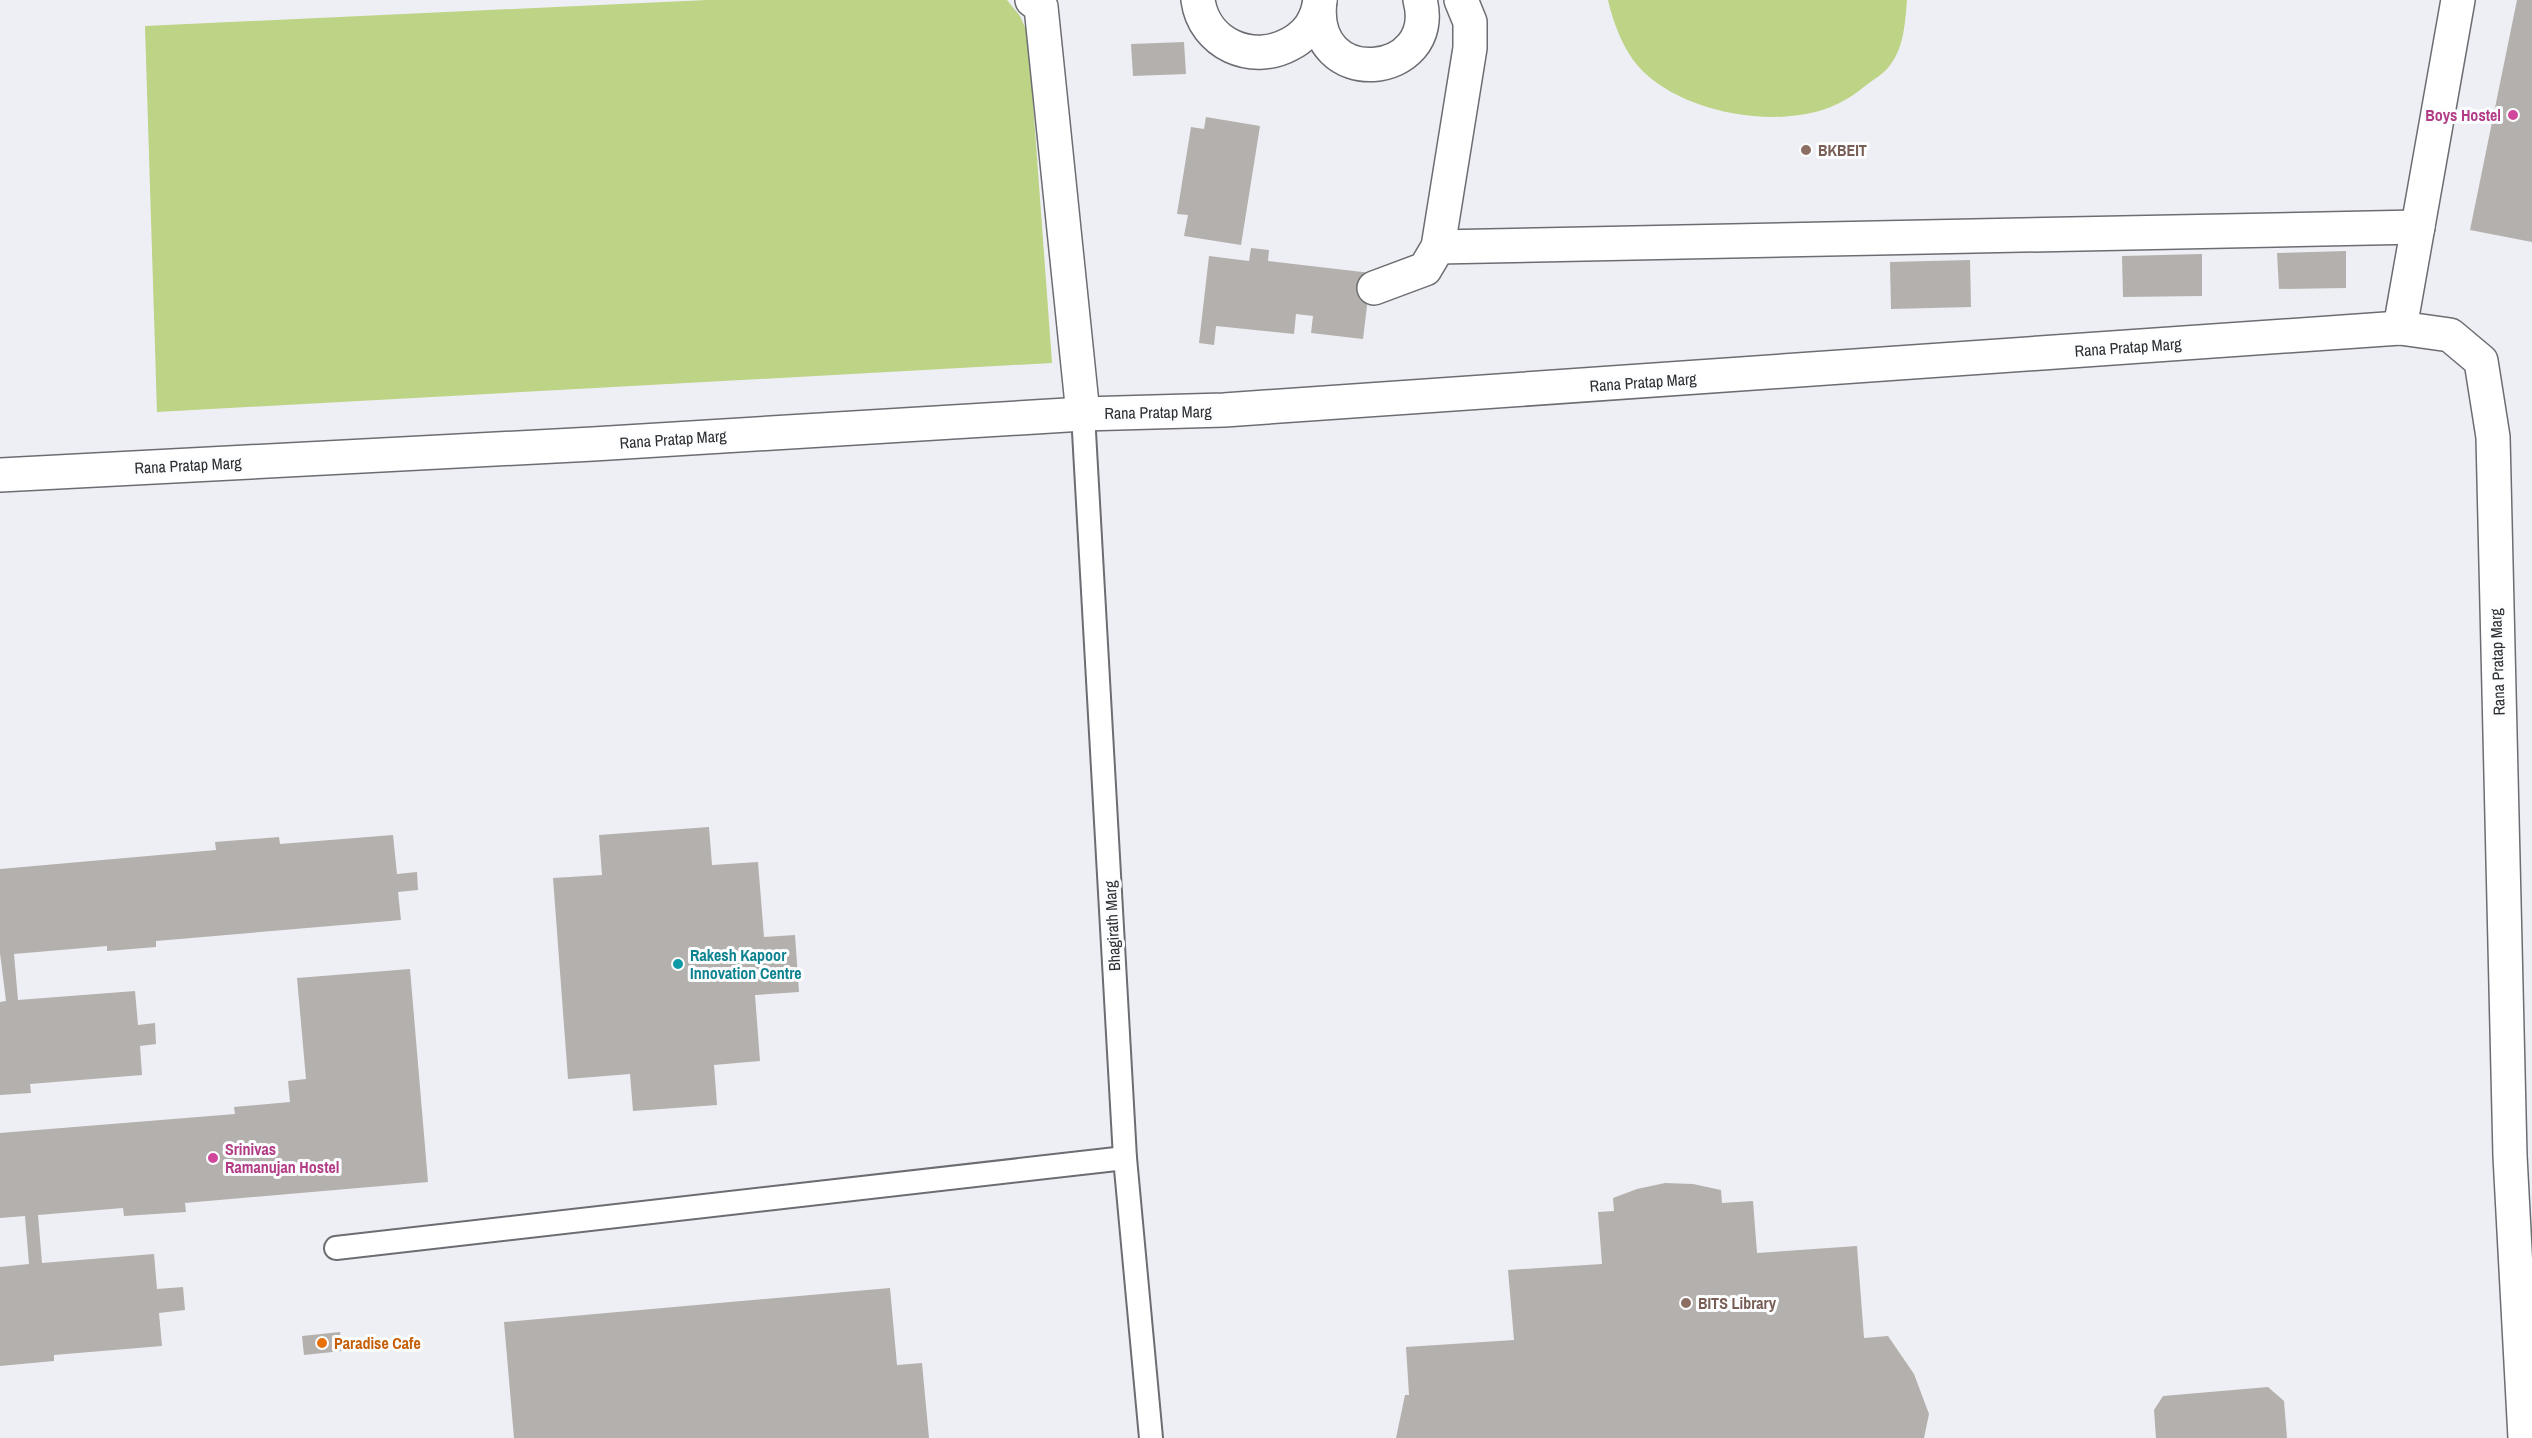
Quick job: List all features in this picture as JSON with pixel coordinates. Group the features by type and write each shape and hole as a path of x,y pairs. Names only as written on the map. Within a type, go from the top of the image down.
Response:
{"street":[{"path":"1032,0 1041,7 1083,414"},
{"path":"1198,0 1200,12 1212,33 1231,47 1255,54 1279,50 1300,39 1315,20 1320,0"},
{"path":"1320,0 1318,17 1324,36 1336,53 1353,63 1373,66 1393,61 1410,49 1420,31 1423,11 1420,0"},
{"path":"1374,288 1425,269 1438,247 1470,48 1470,22 1461,0"},
{"path":"2400,328 2457,0"},
{"path":"1438,247 2418,227"},
{"name":"Rana Pratap Marg","path":"0,475 593,444 1083,414 1224,410 2400,328 2450,335 2481,361 2493,437 2521,1156 2525,1438"}],"lane":[{"name":"Bhagirath Marg","path":"1083,414 1125,1158 1151,1438"},
{"path":"336,1248 1125,1158"}],"green space":[{"path":"707,0 1007,0 1020,16 1028,34 1052,363 157,412 145,26"},
{"path":"1608,0 1907,0 1900,45 1893,62 1887,69 1839,103 1812,113 1759,116 1731,113 1704,106 1678,96 1656,82 1638,66 1628,52 1616,26"}],"building":[{"name":"Boys Hostel","path":"2517,0 2532,0 2532,242 2470,230"},
{"path":"1184,42 1186,74 1133,76 1131,44"},
{"path":"1206,117 1260,126 1241,245 1184,236 1188,215 1177,214 1191,127 1204,129"},
{"path":"1251,248 1269,250 1268,261 1371,273 1363,339 1311,333 1313,316 1296,314 1294,334 1216,326 1214,345 1199,343 1209,256 1249,261"},
{"path":"2346,251 2346,288 2279,289 2277,253"},
{"path":"2202,254 2202,296 2123,297 2122,256"},
{"path":"1970,260 1971,307 1891,309 1890,262"},
{"name":"Rakesh Kapoor Innovation Centre","path":"709,827 712,865 758,862 764,937 795,935 799,992 755,995 760,1061 714,1065 717,1105 633,1111 630,1074 568,1079 553,878 602,875 599,835"},
{"path":"393,835 397,874 417,872 418,890 398,892 401,920 156,941 156,947 107,951 107,946 14,954 18,1000 135,991 138,1025 155,1023 156,1044 140,1046 142,1075 30,1084 31,1093 0,1095 0,1002 6,1001 0,953 0,869 216,850 215,842 279,837 280,844"},
{"name":"Srinivas Ramanujan Hostel","path":"410,969 428,1182 185,1203 186,1212 124,1216 123,1208 38,1215 42,1263 154,1254 157,1289 183,1287 185,1310 159,1313 162,1346 54,1355 54,1361 0,1366 0,1267 29,1264 25,1216 0,1218 0,1133 235,1114 234,1107 290,1102 288,1081 306,1079 297,978"},
{"name":"BITS Library","path":"1665,1183 1693,1184 1721,1190 1722,1203 1753,1201 1757,1253 1857,1246 1864,1338 1888,1336 1914,1374 1929,1414 1924,1438 1396,1438 1405,1395 1409,1395 1406,1347 1514,1340 1508,1270 1602,1264 1598,1212 1614,1211 1613,1198 1637,1189"},
{"path":"890,1288 897,1365 922,1363 929,1438 514,1438 504,1322"},
{"name":"Paradise Cafe","path":"340,1332 342,1351 304,1355 302,1336"},
{"path":"2268,1387 2284,1401 2287,1438 2156,1438 2154,1410 2163,1396"}],"place":[{"name":"Boys Hostel","path":"2513,115"},
{"name":"BKBEIT","path":"1806,150"},
{"name":"Rakesh Kapoor Innovation Centre","path":"678,964"},
{"name":"Srinivas Ramanujan Hostel","path":"213,1158"},
{"name":"BITS Library","path":"1686,1303"},
{"name":"Paradise Cafe","path":"322,1343"}]}
